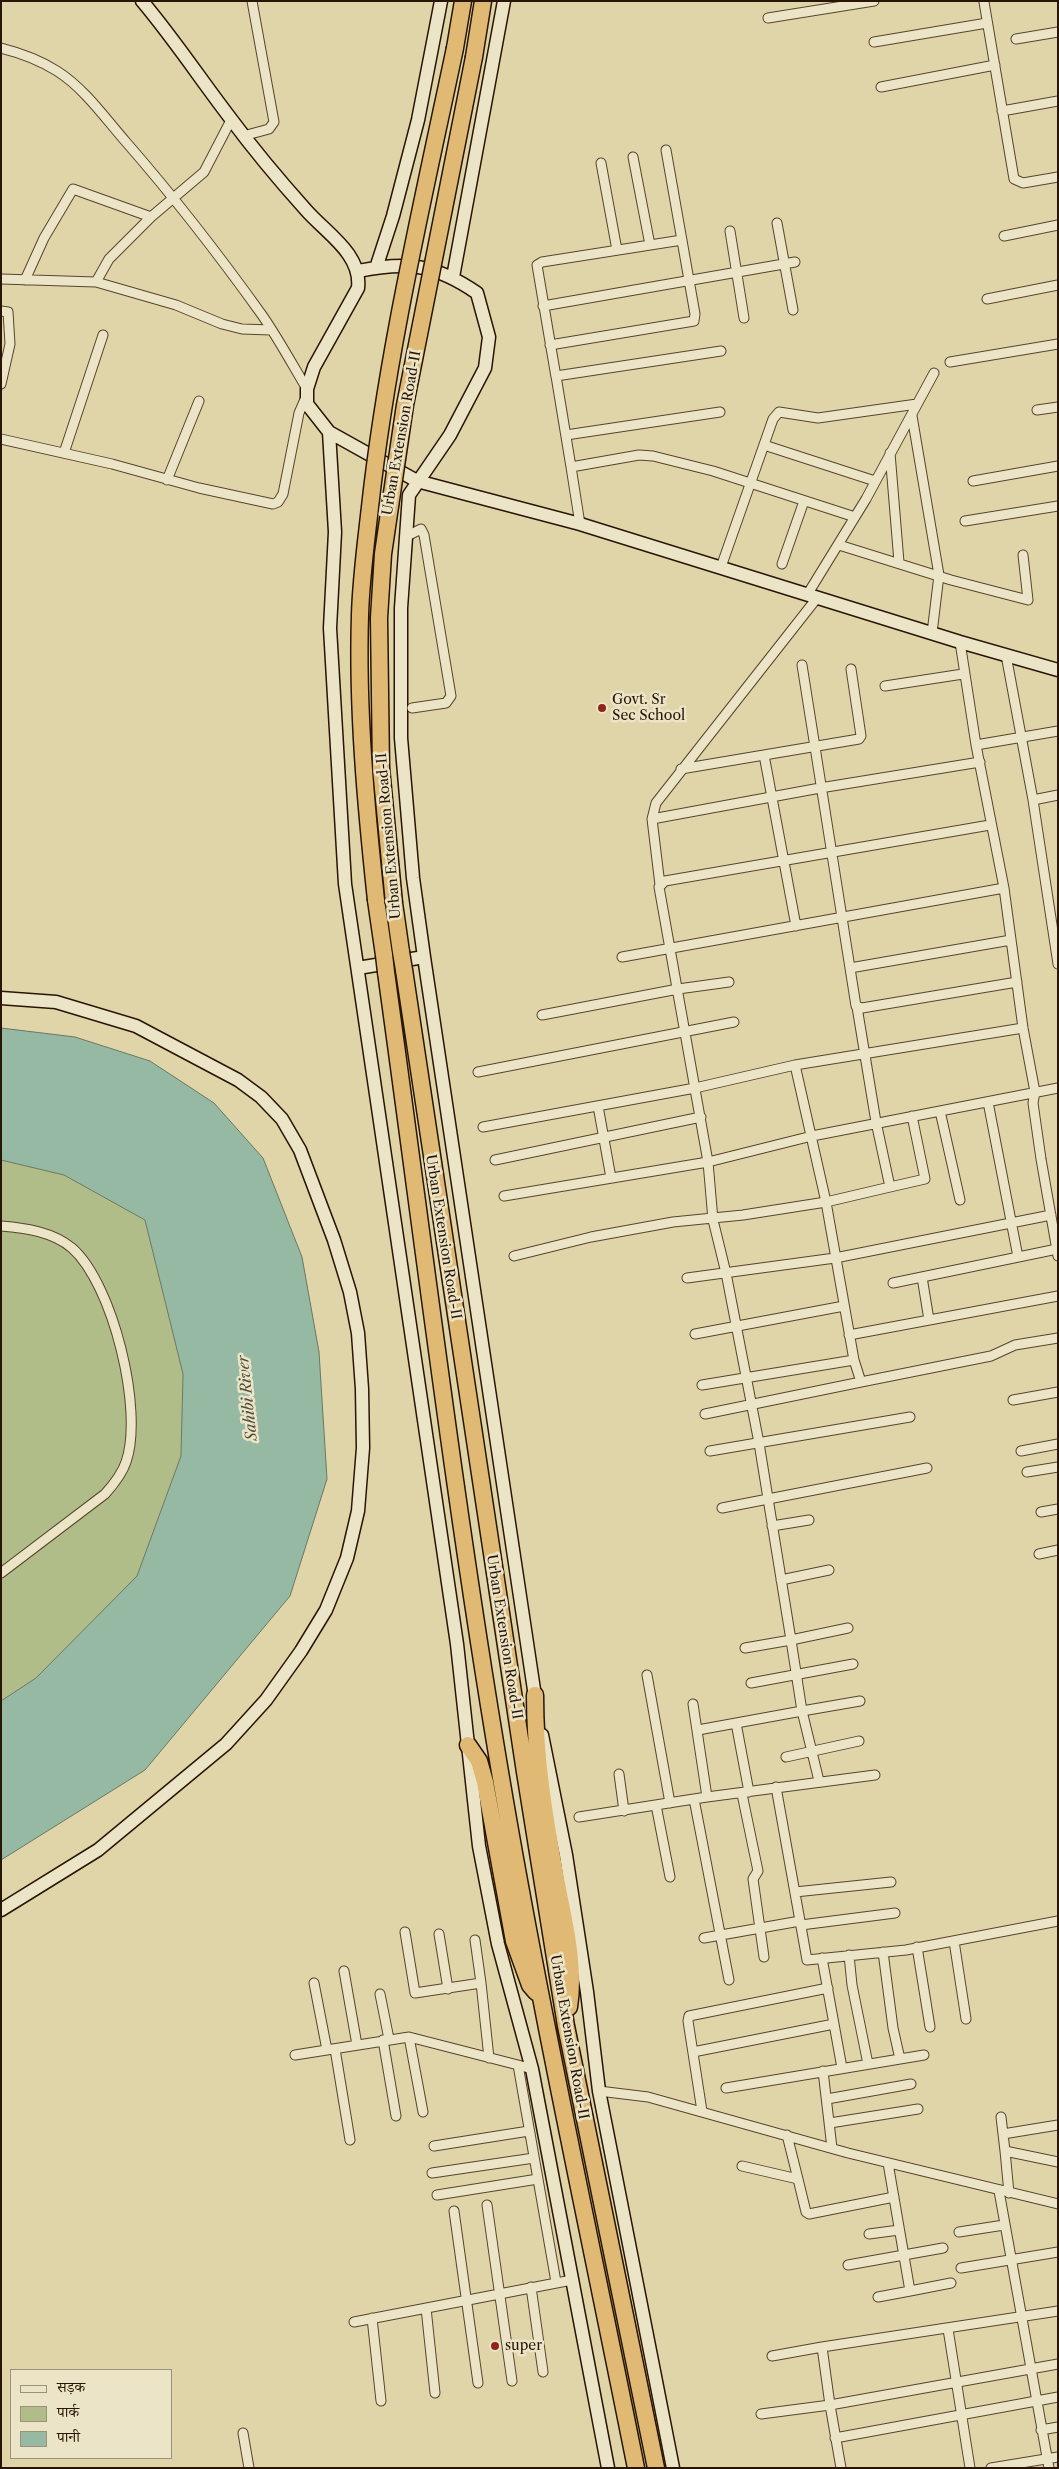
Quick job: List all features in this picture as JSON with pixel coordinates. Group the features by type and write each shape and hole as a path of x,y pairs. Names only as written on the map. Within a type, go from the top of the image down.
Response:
{"highway":[{"name":"Urban Extension Road-II","path":"463,1 455,48 412,248 379,426 360,615 363,774 376,900 429,1296 497,1752 541,1997 636,2468"},
{"name":"Urban Extension Road-II","path":"483,1 474,57 405,405 382,554 380,618 381,768 394,903 401,952 499,1605 566,2026 656,2468"},
{"path":"535,1695 535,1741 539,1783 570,1957 571,1994 566,2026"},
{"path":"468,1745 479,1761 485,1782 514,1940 530,1985 541,1997"}],"street":[{"path":"1,439 64,453 167,480 266,503 276,503 283,494 299,412 314,367 358,288 358,271 345,250 307,212 244,136 175,41 142,1"},
{"path":"244,136 269,129 274,122 252,1"},
{"path":"376,268 393,216 418,120 441,1"},
{"path":"453,277 504,1"},
{"path":"768,18 874,1"},
{"path":"984,2 1016,182 1023,183 1058,177"},
{"path":"874,42 987,23"},
{"path":"1016,39 1058,32"},
{"path":"1,48 28,56 57,71 71,81 174,198 272,330 306,393 308,407 328,432 417,481 580,524 721,566 960,642 1058,670"},
{"path":"881,87 994,65"},
{"path":"1002,111 1058,101"},
{"path":"96,282 109,259 151,217 206,169 231,120"},
{"path":"550,345 692,322 695,314 666,150"},
{"path":"633,156 650,245"},
{"path":"601,163 617,250"},
{"path":"25,280 44,238 73,189 151,217"},
{"path":"777,223 793,310"},
{"path":"1004,236 1058,225"},
{"path":"730,231 744,318"},
{"path":"580,524 536,268 538,264 682,240"},
{"path":"543,306 795,262"},
{"path":"358,271 417,266 453,277 477,293 489,337 484,368 450,435 409,495 401,608 401,738 413,878 535,1695 566,1855 587,1992 599,2090 673,2468"},
{"path":"1,279 96,282 176,305 222,324 242,329 272,330"},
{"path":"987,299 1058,285"},
{"path":"1,311 8,312 10,344 1,384"},
{"path":"64,453 103,335"},
{"path":"950,362 1058,344"},
{"path":"556,377 561,374 721,352"},
{"path":"819,1781 802,1711 759,1443 726,1272 713,1220 708,1162 660,885 652,819 656,803 812,596 934,373"},
{"path":"167,480 199,401"},
{"path":"721,566 773,420 779,412 818,418 917,404"},
{"path":"1037,410 1058,406"},
{"path":"566,435 720,412"},
{"path":"912,416 940,575 932,633"},
{"path":"328,432 335,532 330,628 345,884 398,1254 457,1644 479,1846 498,1944 532,2069 608,2468"},
{"path":"764,445 875,481"},
{"path":"890,452 899,562"},
{"path":"571,467 577,464 646,455 713,471 855,517"},
{"path":"973,480 1058,466"},
{"path":"782,564 804,501"},
{"path":"965,520 1058,506"},
{"path":"407,536 421,529 424,535 451,696 446,703 412,708"},
{"path":"839,545 1028,600 1023,555"},
{"path":"893,1283 1018,1257 1057,1253 1033,1103 1035,1092 1023,1028 1004,888 990,824 963,674 960,642"},
{"path":"1006,655 1033,800 1058,964"},
{"path":"802,665 850,968 876,1122 890,1187"},
{"path":"681,769 860,738 851,669"},
{"path":"885,686 963,674"},
{"path":"976,745 1058,731"},
{"path":"764,755 796,926"},
{"path":"652,819 820,788 980,762"},
{"path":"1033,800 1058,795"},
{"path":"660,885 665,881 832,854 990,824"},
{"path":"622,957 1004,888"},
{"path":"850,968 1011,940"},
{"path":"358,968 424,957"},
{"path":"542,1015 678,989 729,982"},
{"path":"857,1007 1017,982"},
{"path":"1,998 56,1002 136,1026 238,1080 261,1097 282,1119 300,1150 334,1240 350,1292 358,1333 363,1438 358,1511 347,1558 326,1610 301,1651 266,1700 226,1744 98,1850 1,1910"},
{"path":"478,1072 686,1033 734,1022"},
{"path":"483,1127 695,1088 795,1065 1023,1028"},
{"path":"795,1065 826,1202 849,1335 861,1382"},
{"path":"504,1196 708,1162 876,1122 1058,1088"},
{"path":"988,1102 1018,1257"},
{"path":"598,1106 611,1178"},
{"path":"940,1111 960,1200"},
{"path":"514,1256 590,1237 673,1222 713,1220 826,1202 925,1178 912,1116"},
{"path":"495,1160 701,1117"},
{"path":"686,1278 836,1258 1051,1215"},
{"path":"1,1226 24,1228 61,1240 75,1250 88,1267 99,1284 114,1326 127,1374 132,1411 126,1462 116,1482 106,1494 1,1573"},
{"path":"922,1277 929,1320"},
{"path":"849,1335 1058,1296"},
{"path":"695,1334 844,1306"},
{"path":"705,1414 991,1356 1015,1345 1058,1338"},
{"path":"702,1385 854,1360"},
{"path":"1013,1400 1058,1392"},
{"path":"710,1451 910,1417"},
{"path":"1021,1451 1058,1444"},
{"path":"1027,1472 1058,1466"},
{"path":"722,1508 928,1468"},
{"path":"1041,1512 1058,1509"},
{"path":"772,1526 809,1520"},
{"path":"1040,1554 1058,1550"},
{"path":"781,1580 829,1570"},
{"path":"745,1648 848,1628"},
{"path":"751,1683 853,1664"},
{"path":"647,1675 670,1803"},
{"path":"698,1730 860,1700"},
{"path":"693,1704 707,1797"},
{"path":"736,1723 758,1871 753,1879 764,1957"},
{"path":"786,1757 812,1753 859,1741"},
{"path":"619,1774 624,1811"},
{"path":"580,1818 707,1797 875,1775"},
{"path":"776,1787 807,1960 917,1948 1058,1921"},
{"path":"694,1799 729,1980"},
{"path":"656,1805 670,1877"},
{"path":"794,1892 891,1882"},
{"path":"704,1938 759,1928 895,1913"},
{"path":"405,1932 413,1991 417,1994 481,1983"},
{"path":"439,1934 448,1989"},
{"path":"475,1940 488,2058"},
{"path":"954,1940 966,2019"},
{"path":"917,1948 930,2027"},
{"path":"883,1952 893,2028 900,2059"},
{"path":"849,1955 852,1985 868,2064"},
{"path":"822,1958 842,2068"},
{"path":"344,1972 357,2045"},
{"path":"314,1983 331,2049 350,2140"},
{"path":"702,2111 688,2021 689,2016 828,1988"},
{"path":"380,1994 396,2116"},
{"path":"693,2052 834,2024"},
{"path":"295,2055 409,2038 532,2069"},
{"path":"409,2038 423,2112"},
{"path":"726,2088 924,2055"},
{"path":"518,2065 556,2282"},
{"path":"824,2071 832,2148"},
{"path":"827,2099 911,2084"},
{"path":"599,2090 648,2097 888,2163 1058,2204"},
{"path":"830,2123 918,2108"},
{"path":"1001,2117 1009,2193"},
{"path":"1003,2134 1058,2125"},
{"path":"434,2146 529,2131"},
{"path":"787,2135 806,2212 809,2214 894,2197"},
{"path":"1005,2151 1058,2162"},
{"path":"432,2173 534,2158"},
{"path":"888,2163 910,2292"},
{"path":"742,2166 798,2179"},
{"path":"437,2195 538,2179"},
{"path":"998,2191 1048,2464"},
{"path":"487,2205 512,2381"},
{"path":"454,2211 478,2383"},
{"path":"959,2232 1004,2225"},
{"path":"869,2234 899,2230"},
{"path":"848,2265 942,2248"},
{"path":"961,2268 1058,2252"},
{"path":"354,2322 572,2280"},
{"path":"878,2297 952,2284"},
{"path":"531,2287 543,2372"},
{"path":"426,2308 435,2394"},
{"path":"772,2356 1058,2311"},
{"path":"372,2318 381,2401"},
{"path":"948,2329 958,2382 970,2468"},
{"path":"822,2347 841,2468"},
{"path":"761,2414 830,2405 1058,2364"},
{"path":"835,2438 1058,2397"},
{"path":"1041,2430 1058,2427"},
{"path":"243,2433 249,2468"},
{"path":"991,2468 1048,2464 1058,2457"}],"green space":[{"path":"1,1160 64,1175 145,1220 183,1374 181,1456 137,1576 36,1678 1,1701"}],"water":[{"name":"Sahibi River","path":"1,1028 75,1037 150,1061 214,1103 263,1158 302,1257 319,1352 327,1479 290,1596 145,1770 1,1860 1,1701 36,1678 137,1576 181,1456 183,1374 145,1220 64,1175 1,1160"}],"place":[{"name":"Govt. Sr Sec School","path":"602,708"},
{"name":"super","path":"495,2346"}]}
